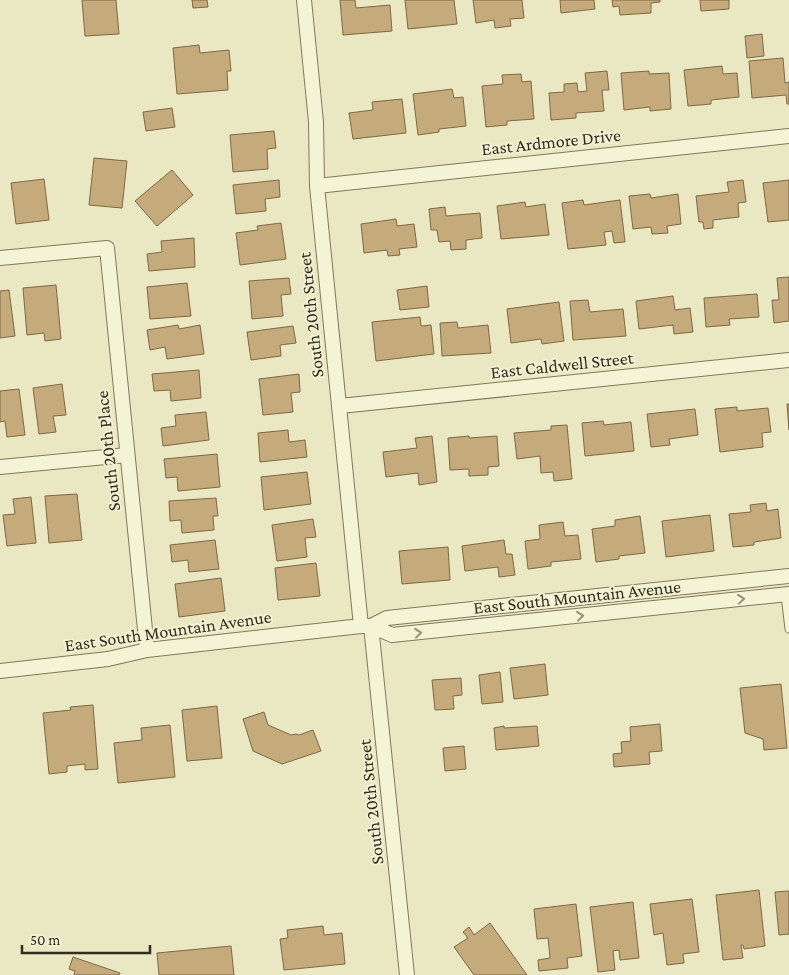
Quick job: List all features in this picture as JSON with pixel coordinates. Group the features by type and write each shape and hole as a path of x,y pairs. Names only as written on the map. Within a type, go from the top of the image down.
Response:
{"street":[{"name":"South 20th Street","path":"304,0 316,122 317,186 340,406 407,975"},
{"name":"East Ardmore Drive","path":"317,186 789,136"},
{"name":"South 20th Place","path":"0,258 107,248 146,650"},
{"name":"East Caldwell Street","path":"340,406 789,360"},
{"path":"0,467 127,455"},
{"name":"East South Mountain Avenue","path":"0,671 108,659 146,650 366,626 388,618 789,576"},
{"name":"East South Mountain Avenue","path":"366,626 392,635 787,595"}],"lane":[{"path":"787,595 789,629"}],"building":[{"path":"82,0 116,0 119,34 85,36"},
{"path":"192,0 207,0 208,7 193,8"},
{"path":"340,0 355,0 356,8 390,5 392,31 343,35"},
{"path":"405,0 454,0 457,24 408,29"},
{"path":"473,0 522,0 524,18 510,19 511,26 495,28 494,20 476,23"},
{"path":"560,0 594,0 595,9 561,13"},
{"path":"612,0 660,0 660,2 651,3 651,13 620,15 619,6 613,7"},
{"path":"700,0 729,0 729,9 701,11"},
{"path":"762,34 764,56 747,58 745,36"},
{"path":"199,45 200,53 229,50 231,71 227,71 228,90 177,94 173,48"},
{"path":"783,58 785,83 789,82 789,104 787,104 786,95 752,98 749,61"},
{"path":"722,66 723,74 737,73 739,97 711,100 711,104 688,106 684,70"},
{"path":"607,71 609,90 602,90 604,111 576,113 576,118 551,120 549,93 564,92 564,84 577,83 578,92 587,91 585,73"},
{"path":"649,71 649,74 669,73 671,109 650,111 650,107 624,110 621,73"},
{"path":"521,74 522,82 531,81 534,119 507,121 507,125 486,127 482,86 503,84 502,75"},
{"path":"452,89 454,98 463,97 466,126 439,129 439,132 418,135 413,94"},
{"path":"402,99 406,133 353,139 349,113 373,110 372,102"},
{"path":"172,108 175,127 146,131 143,112"},
{"path":"274,131 276,148 267,149 268,169 233,172 230,135"},
{"path":"94,158 127,161 122,208 89,205"},
{"path":"172,170 193,195 157,226 135,201"},
{"path":"44,179 49,220 16,224 11,183"},
{"path":"279,180 280,197 265,199 266,211 236,214 233,185"},
{"path":"743,180 746,202 738,203 739,217 713,220 713,228 704,229 703,222 699,222 696,196 729,192 727,182"},
{"path":"789,180 789,220 768,222 763,183"},
{"path":"650,194 651,198 678,194 681,224 667,226 668,233 652,234 651,227 633,229 629,196"},
{"path":"583,200 584,205 620,200 625,242 614,243 612,231 604,232 606,245 568,249 562,203"},
{"path":"525,202 526,207 545,204 549,235 501,239 497,206"},
{"path":"445,207 446,216 480,213 482,238 466,240 466,249 451,250 450,241 439,242 437,230 431,230 429,209"},
{"path":"396,219 397,226 414,224 417,247 399,249 400,255 388,256 387,250 364,253 361,224"},
{"path":"281,223 286,259 240,265 236,233 258,230 257,226"},
{"path":"194,238 195,267 149,271 147,254 162,252 161,241"},
{"path":"789,277 789,321 774,323 772,300 779,300 777,278"},
{"path":"289,278 291,294 281,295 283,316 252,319 249,281"},
{"path":"187,283 191,316 150,319 147,287"},
{"path":"56,285 61,339 45,341 44,333 27,335 23,288"},
{"path":"427,286 429,307 400,310 397,290"},
{"path":"9,290 15,336 0,338 0,291"},
{"path":"757,294 759,317 729,319 730,325 706,327 704,298"},
{"path":"673,296 675,310 690,308 693,332 674,334 673,325 639,329 636,301"},
{"path":"588,300 590,312 623,309 626,336 573,340 570,301"},
{"path":"559,302 564,341 542,344 541,339 511,343 507,309"},
{"path":"420,317 421,326 431,325 434,354 376,361 372,322"},
{"path":"457,322 458,328 488,325 491,353 442,356 440,323"},
{"path":"178,325 179,329 200,325 204,354 167,359 165,347 150,350 147,330"},
{"path":"293,326 296,343 280,345 281,356 251,360 247,332"},
{"path":"199,370 201,398 171,401 170,390 154,391 152,374"},
{"path":"299,374 300,392 291,393 293,412 263,415 259,379"},
{"path":"62,384 66,415 53,416 56,432 39,434 33,388"},
{"path":"19,389 25,435 7,437 5,421 0,422 0,391"},
{"path":"787,404 789,404 789,430"},
{"path":"737,407 737,411 768,408 771,432 762,433 763,447 720,452 715,409"},
{"path":"695,409 698,435 669,439 670,445 651,447 647,414"},
{"path":"206,412 209,440 163,446 161,428 176,426 175,415"},
{"path":"603,421 604,425 631,422 634,451 585,456 582,423"},
{"path":"567,425 572,479 554,481 553,472 541,473 540,456 517,459 514,433 551,430 551,426"},
{"path":"288,430 289,442 305,440 307,457 260,462 258,433"},
{"path":"432,436 437,482 419,485 418,473 386,477 383,452 417,448 415,438"},
{"path":"469,436 469,438 497,436 499,466 488,467 488,475 469,476 469,469 450,470 448,438"},
{"path":"217,454 220,487 178,491 177,477 166,478 164,459"},
{"path":"307,472 311,504 264,510 261,477"},
{"path":"77,494 82,540 49,543 45,496"},
{"path":"31,497 36,543 7,546 3,515 15,514 13,499"},
{"path":"216,498 218,516 213,516 214,530 182,533 181,520 170,521 169,501"},
{"path":"766,503 767,511 778,509 781,538 754,542 754,545 733,547 729,514 751,512 750,505"},
{"path":"710,515 714,551 666,557 662,521"},
{"path":"640,516 645,553 619,556 619,559 596,562 592,529 615,526 615,520"},
{"path":"313,519 316,537 305,538 307,557 277,561 272,525"},
{"path":"563,522 565,536 578,535 581,559 551,562 551,566 528,569 525,541 540,539 539,525"},
{"path":"215,540 219,569 189,572 188,560 172,562 170,545"},
{"path":"504,540 506,554 512,554 515,575 499,577 498,567 465,571 462,546"},
{"path":"448,547 450,580 402,584 399,551"},
{"path":"316,563 320,596 278,600 275,568"},
{"path":"221,578 225,611 179,617 175,584"},
{"path":"545,664 548,695 514,699 510,668"},
{"path":"500,672 503,702 482,704 479,675"},
{"path":"461,678 462,695 453,696 454,709 435,710 432,680"},
{"path":"781,684 787,748 764,750 763,739 745,733 740,688"},
{"path":"93,705 98,769 85,770 85,764 67,766 67,772 49,774 43,713 71,710 70,707"},
{"path":"217,706 222,758 187,761 182,710"},
{"path":"264,712 268,725 291,735 299,735 313,730 321,751 282,764 253,751 243,719"},
{"path":"660,724 662,751 649,752 650,764 614,767 613,754 622,753 621,742 631,741 630,727"},
{"path":"170,725 175,777 118,783 114,743 142,740 141,728"},
{"path":"504,726 504,728 537,726 539,746 496,750 494,728"},
{"path":"464,746 466,769 445,771 443,748"},
{"path":"759,890 765,946 744,949 743,945 741,945 743,958 723,960 716,895"},
{"path":"789,891 789,934 779,935 775,892"},
{"path":"692,899 699,952 683,954 684,963 667,965 663,933 654,935 650,904"},
{"path":"633,902 639,958 620,960 619,950 613,951 615,970 598,972 590,907"},
{"path":"576,904 582,956 567,958 568,968 539,971 538,960 550,958 548,938 537,939 534,909"},
{"path":"490,923 527,975 474,975 454,947 468,938 463,932 469,927 474,935"},
{"path":"323,926 324,935 342,933 345,964 284,970 280,939 288,938 287,930"},
{"path":"231,946 234,975 159,975 157,953"},
{"path":"73,957 120,973 119,975 74,975 75,971 69,969"}]}
